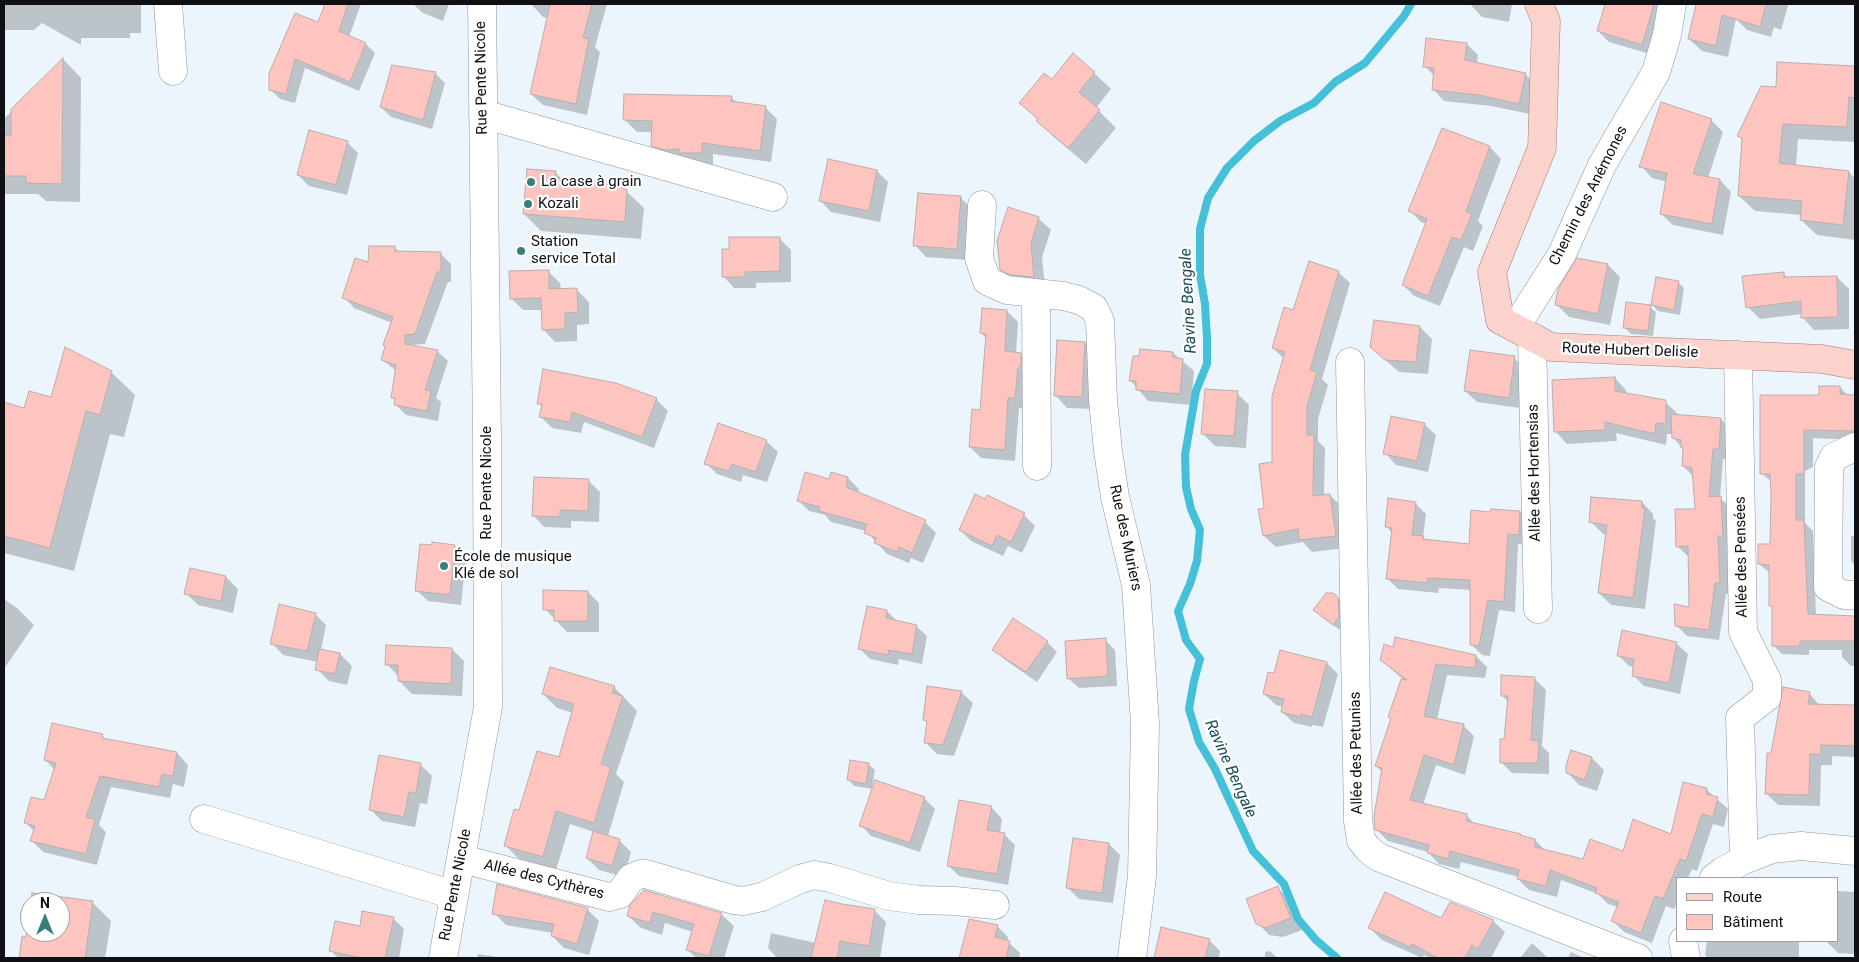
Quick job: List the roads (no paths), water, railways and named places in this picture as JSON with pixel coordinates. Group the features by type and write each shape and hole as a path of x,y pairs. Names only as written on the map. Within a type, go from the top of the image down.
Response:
{"main road":[{"name":"Route Hubert Delisle","path":"1539,4 1546,21 1542,148 1492,272 1500,320 1551,347 1822,359 1855,364"}],"street":[{"path":"168,4 173,71"},
{"name":"Rue Pente Nicole","path":"443,958 488,707 482,4"},
{"name":"Chemin des Anémones","path":"1524,333 1602,165 1656,72 1667,35 1672,4"},
{"path":"483,114 772,198"},
{"name":"Rue des Muriers","path":"982,205 979,258 987,281 1007,290 1063,296 1079,300 1094,308 1100,321 1103,400 1108,451 1115,497 1136,585 1145,724 1142,876 1132,958"},
{"path":"1036,294 1037,466"},
{"name":"Allée des Hortensias","path":"1524,333 1538,609"},
{"name":"Allée des Pensées","path":"1738,355 1743,632 1767,680 1767,697 1740,718 1744,860"},
{"name":"Allée des Petunias","path":"1350,362 1358,811 1362,840 1378,857 1638,958"},
{"path":"1855,447 1834,457 1829,467 1828,586 1844,595 1855,595"},
{"path":"204,820 454,895"},
{"path":"1715,877 1744,860 1772,849 1801,846 1855,851"},
{"name":"Allée des Cythères","path":"462,859 609,898 620,894 631,878 641,874 743,901 762,897 800,879 814,876 830,878 889,896 918,900 995,904"},
{"path":"1683,942 1686,958"}],"waterway":[{"name":"Ravine Bengale","path":"1337,958 1316,940 1298,919 1284,884 1253,851 1215,769 1199,742 1189,709 1200,659 1186,640 1178,611 1190,584 1197,561 1200,530 1191,509 1186,487 1185,455 1196,391 1207,364 1205,304 1200,275 1200,229 1208,198 1227,168 1254,141 1280,121 1314,103 1335,82 1365,63 1404,16 1411,4"}],"place":[{"name":"La case à grain","path":"531,182"},
{"name":"Kozali","path":"528,204"},
{"name":"Station service Total","path":"521,251"},
{"name":"École de musique Klé de sol","path":"444,566"}]}
